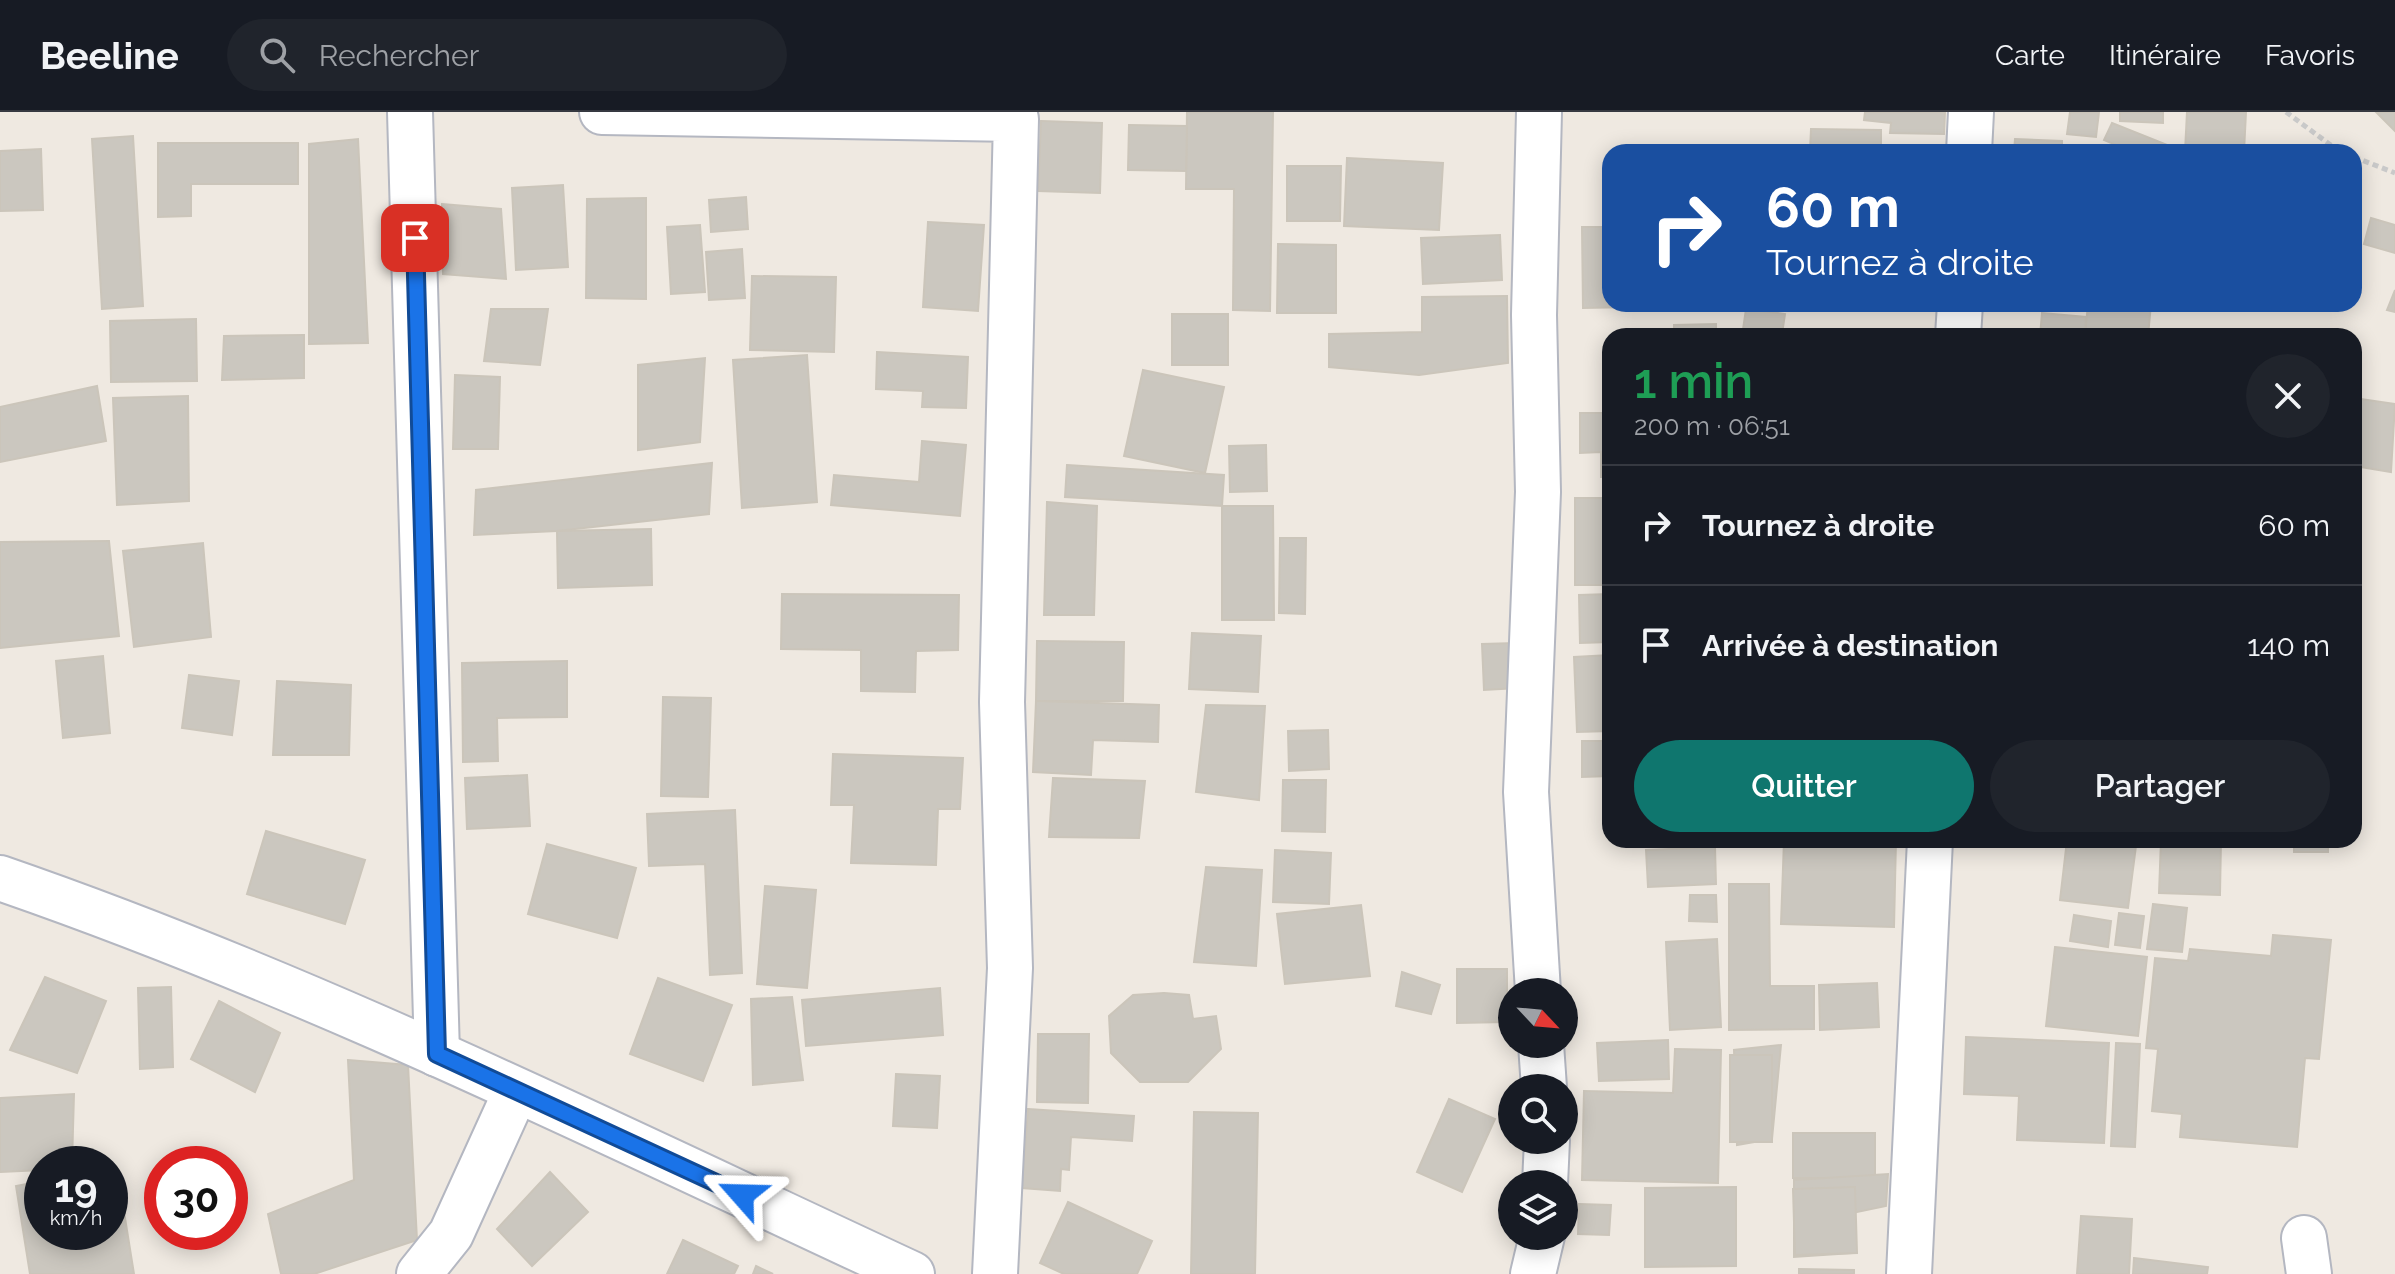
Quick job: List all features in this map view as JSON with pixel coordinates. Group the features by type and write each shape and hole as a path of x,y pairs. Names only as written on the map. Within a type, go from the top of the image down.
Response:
{"street":[{"path":"410,112 437,1054"},
{"path":"602,112 1016,119 1002,702 1010,968 995,1274"},
{"path":"1537,978 1526,792 1538,492 1534,315 1539,112"},
{"path":"1969,144 1971,112"},
{"path":"1909,1274 1930,848"},
{"path":"0,878 102,913 437,1054 912,1274"},
{"path":"419,1274 451,1234 516,1091"},
{"path":"1533,1274 1539,1250"}],"path":[{"path":"2286,112 2329,144"},
{"path":"2362,160 2395,173"}],"building":[{"path":"1187,112 1273,112 1270,311 1233,310 1234,189 1186,189"},
{"path":"1865,112 1945,112 1944,134 1890,133 1891,123 1864,120"},
{"path":"2070,112 2099,112 2096,137 2067,134"},
{"path":"2120,112 2163,112 2163,123 2120,121"},
{"path":"2187,112 2246,112 2244,144 2185,144"},
{"path":"2376,112 2395,112 2395,131"},
{"path":"1041,121 1102,123 1100,193 1038,191"},
{"path":"2112,123 2165,144 2114,144 2104,140"},
{"path":"1129,125 1187,126 1186,171 1128,170"},
{"path":"1811,129 1881,130 1881,144 1810,144"},
{"path":"133,136 143,306 102,309 92,139"},
{"path":"358,139 368,343 309,344 309,144"},
{"path":"2015,139 2062,141 2062,144 2015,144"},
{"path":"158,143 298,143 298,184 191,184 191,216 158,217"},
{"path":"41,149 43,210 0,211 0,151"},
{"path":"1347,158 1443,163 1439,230 1344,226"},
{"path":"1287,166 1341,166 1340,221 1287,221"},
{"path":"563,185 568,267 516,270 512,188"},
{"path":"746,197 748,229 711,232 709,200"},
{"path":"646,198 646,299 586,298 587,199"},
{"path":"442,204 501,209 506,279 443,274"},
{"path":"2371,218 2395,225 2395,253 2364,244"},
{"path":"928,222 984,225 978,311 923,307"},
{"path":"700,225 705,292 671,294 667,227"},
{"path":"1582,227 1602,227 1602,308 1583,308"},
{"path":"1500,235 1502,280 1423,284 1421,238"},
{"path":"1278,244 1336,245 1336,313 1277,313"},
{"path":"742,249 745,298 709,300 706,252"},
{"path":"752,276 836,277 834,352 750,350"},
{"path":"2395,290 2395,312 2387,310"},
{"path":"1507,296 1508,363 1419,375 1329,367 1329,334 1422,332 1422,297"},
{"path":"491,309 548,309 540,365 484,361"},
{"path":"1746,312 1785,314 1783,328 1743,328"},
{"path":"2087,312 2150,312 2149,328 2086,328"},
{"path":"2042,313 2086,317 2085,328 2041,328"},
{"path":"1172,314 1228,314 1228,365 1172,365"},
{"path":"196,319 197,381 111,382 110,321"},
{"path":"1716,324 1716,328 1674,328 1674,325"},
{"path":"304,335 304,378 222,380 224,336"},
{"path":"877,352 968,357 966,408 922,407 923,391 876,389"},
{"path":"807,355 817,502 742,508 733,360"},
{"path":"705,358 700,442 638,450 638,365"},
{"path":"1143,370 1224,387 1205,473 1124,456"},
{"path":"455,375 500,377 498,449 453,449"},
{"path":"97,386 106,441 0,462 0,407"},
{"path":"188,396 189,501 117,505 113,398"},
{"path":"2362,399 2395,404 2391,472 2362,467"},
{"path":"1580,413 1602,413 1602,477 1601,452 1580,453"},
{"path":"922,441 966,445 960,516 831,505 834,475 919,482"},
{"path":"1266,445 1267,491 1230,492 1229,446"},
{"path":"712,463 709,514 557,531 474,535 476,490"},
{"path":"1067,465 1224,475 1222,506 1065,497"},
{"path":"1575,498 1602,498 1602,585 1575,585"},
{"path":"1047,502 1097,506 1094,615 1044,615"},
{"path":"1222,506 1273,506 1274,620 1222,620"},
{"path":"651,529 652,585 558,588 557,531"},
{"path":"1280,538 1306,538 1305,614 1279,613"},
{"path":"109,541 119,636 0,648 0,542"},
{"path":"203,543 211,637 134,647 123,551"},
{"path":"782,594 959,595 958,650 916,651 915,692 861,691 861,650 781,649"},
{"path":"1602,594 1602,642 1580,643 1579,595"},
{"path":"1192,633 1261,636 1258,692 1189,689"},
{"path":"1037,641 1124,642 1123,701 1036,701"},
{"path":"1516,643 1518,688 1484,690 1482,644"},
{"path":"1602,655 1602,731 1577,732 1574,657"},
{"path":"103,656 110,733 63,738 56,661"},
{"path":"567,661 567,717 497,718 498,761 463,762 462,663"},
{"path":"189,675 239,681 232,735 182,728"},
{"path":"277,681 351,685 349,755 273,755"},
{"path":"663,697 711,698 708,797 661,796"},
{"path":"1036,701 1159,705 1158,742 1093,740 1091,775 1033,772"},
{"path":"1206,705 1265,706 1259,800 1196,792"},
{"path":"1328,730 1329,769 1289,771 1288,731"},
{"path":"1582,741 1602,741 1602,776 1582,777"},
{"path":"833,754 963,758 960,809 938,809 936,865 851,863 854,805 831,805"},
{"path":"527,775 530,826 467,829 465,778"},
{"path":"1053,778 1145,781 1139,838 1049,837"},
{"path":"1283,780 1326,780 1325,832 1282,831"},
{"path":"735,810 742,973 710,975 705,864 649,866 647,814"},
{"path":"266,831 365,860 345,924 247,894"},
{"path":"547,844 636,868 617,938 528,914"},
{"path":"1715,848 1716,884 1648,887 1646,850"},
{"path":"1784,848 1896,848 1894,927 1781,924"},
{"path":"2066,848 2136,848 2128,908 2060,900"},
{"path":"2161,848 2221,848 2220,895 2159,893"},
{"path":"2294,848 2328,848 2328,852 2294,852"},
{"path":"1275,850 1331,853 1329,904 1273,902"},
{"path":"1206,867 1262,870 1256,966 1194,962"},
{"path":"1729,884 1769,884 1770,986 1814,986 1814,1029 1729,1030"},
{"path":"765,886 816,890 807,988 757,984"},
{"path":"1690,895 1716,895 1717,922 1689,921"},
{"path":"2153,904 2187,908 2182,952 2147,949"},
{"path":"1361,905 1370,976 1285,984 1277,914"},
{"path":"2119,913 2144,916 2140,948 2115,945"},
{"path":"2074,915 2111,921 2108,947 2070,941"},
{"path":"2273,935 2331,940 2319,1059 2305,1058 2297,1147 2180,1137 2182,1114 2152,1111 2158,1049 2146,1048 2155,958 2188,961 2190,949 2271,956"},
{"path":"1717,939 1721,1027 1670,1030 1666,942"},
{"path":"2055,947 2147,957 2138,1036 2046,1026"},
{"path":"1457,969 1507,969 1507,978 1498,978 1498,1022 1457,1023"},
{"path":"1402,972 1440,985 1431,1014 1396,1006"},
{"path":"45,977 106,1001 77,1073 10,1050"},
{"path":"658,978 732,1005 703,1081 630,1054"},
{"path":"1877,983 1879,1027 1820,1030 1819,985"},
{"path":"171,987 173,1067 140,1069 138,988"},
{"path":"940,988 943,1035 806,1046 802,1000"},
{"path":"1133,995 1189,995 1193,1019 1216,1016 1221,1049 1188,1082 1140,1082 1111,1053 1109,1016"},
{"path":"792,997 803,1080 753,1085 751,999"},
{"path":"219,1001 280,1033 255,1092 191,1059"},
{"path":"1038,1034 1089,1034 1088,1103 1037,1102"},
{"path":"1966,1037 2109,1043 2104,1143 2017,1140 2019,1096 1964,1094"},
{"path":"1668,1040 1669,1079 1599,1081 1597,1043"},
{"path":"2116,1043 2140,1044 2135,1147 2111,1146"},
{"path":"1781,1045 1772,1139 1737,1145 1734,1050"},
{"path":"1675,1049 1721,1050 1718,1183 1582,1180 1584,1091 1673,1093"},
{"path":"1730,1055 1772,1055 1772,1142 1730,1142"},
{"path":"348,1060 408,1065 417,1240 314,1274 281,1274 268,1214 354,1180"},
{"path":"896,1074 940,1076 937,1128 893,1126"},
{"path":"74,1094 73,1146 24,1146 24,1171 0,1172 0,1098"},
{"path":"1449,1099 1495,1119 1462,1192 1417,1172"},
{"path":"1028,1109 1134,1116 1132,1141 1071,1137 1069,1170 1061,1169 1060,1191 1022,1188"},
{"path":"1194,1112 1258,1113 1255,1274 1191,1274"},
{"path":"1793,1133 1875,1133 1875,1178 1793,1178"},
{"path":"550,1172 588,1212 532,1266 497,1229"},
{"path":"1888,1174 1886,1206 1852,1213 1852,1253 1794,1257 1794,1180"},
{"path":"24,1184 24,1236 16,1186"},
{"path":"1736,1187 1736,1266 1645,1267 1645,1188"},
{"path":"1855,1187 1857,1253 1795,1255 1793,1189"},
{"path":"1068,1202 1152,1241 1137,1274 1064,1274 1040,1263"},
{"path":"1579,1204 1611,1205 1609,1235 1578,1234"},
{"path":"2081,1216 2132,1219 2129,1274 2077,1274"},
{"path":"128,1237 134,1274 30,1274 26,1250 128,1250"},
{"path":"683,1240 738,1266 734,1274 667,1274"},
{"path":"2134,1258 2208,1267 2207,1274 2133,1274"},
{"path":"756,1266 773,1274 753,1274"},
{"path":"1799,1269 1854,1270 1854,1274 1799,1274"}],"route":[{"path":"415,238 437,1054 742,1195"}]}
